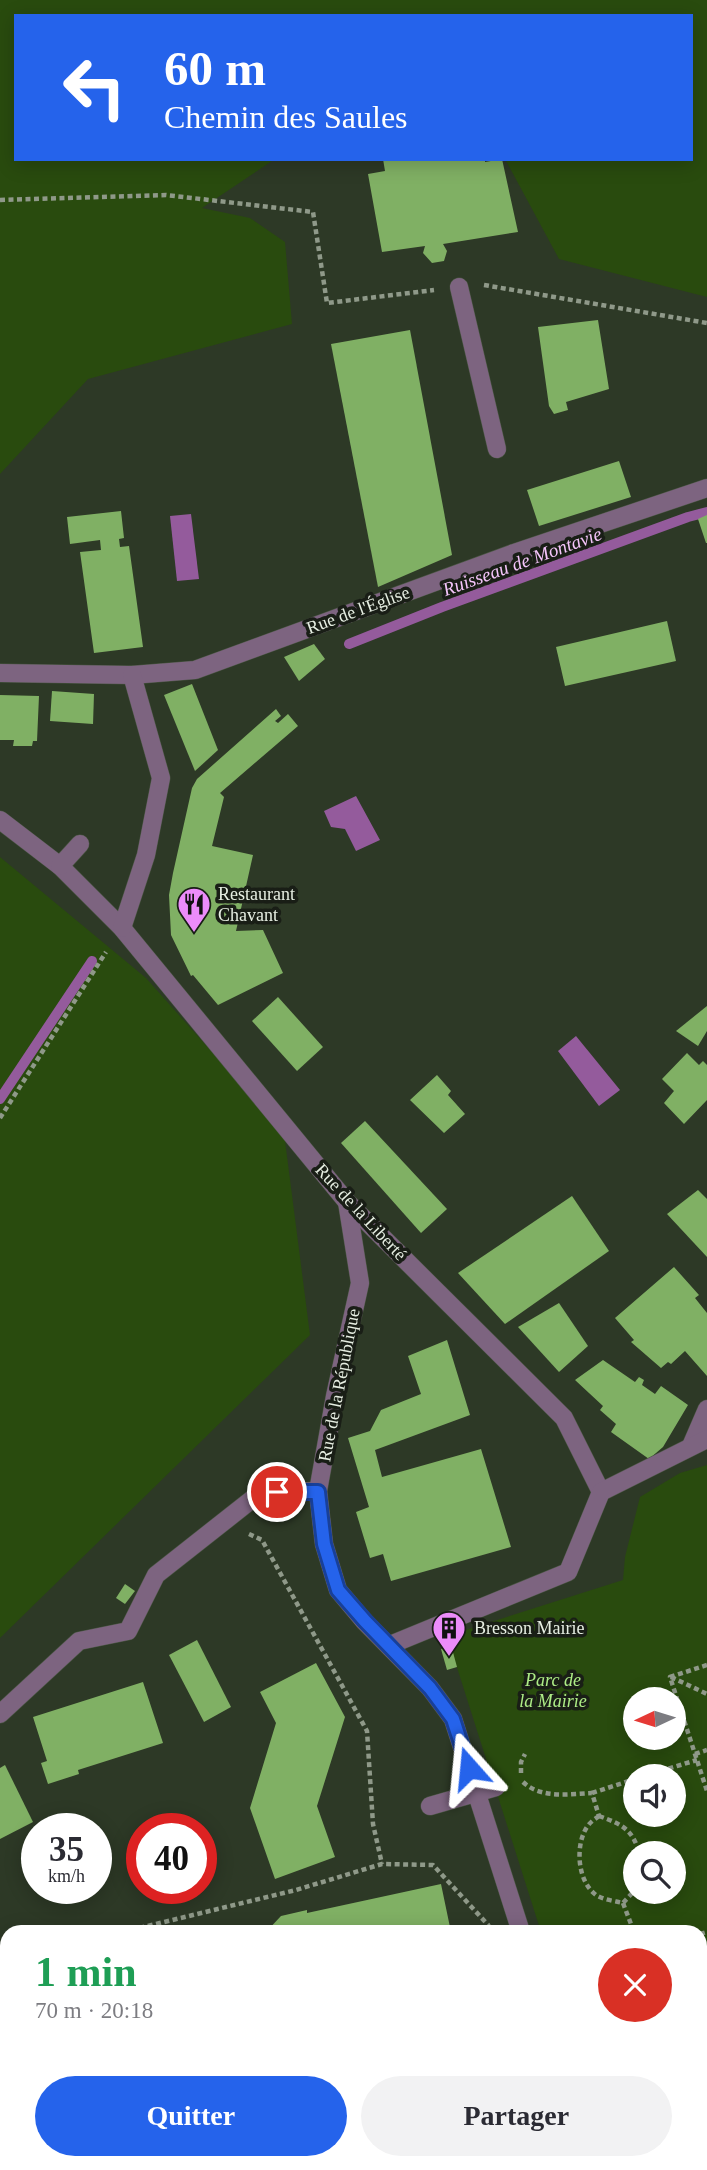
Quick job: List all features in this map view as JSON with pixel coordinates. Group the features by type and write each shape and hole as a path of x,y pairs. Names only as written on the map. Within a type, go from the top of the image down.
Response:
{"street":[{"path":"459,287 497,449"},
{"name":"Rue de l'Église","path":"0,673 132,675 195,670 503,557 707,488"},
{"path":"122,928 146,855 161,778 132,675"},
{"name":"Rue de la Liberté","path":"0,820 60,866 122,928 346,1202 564,1418 601,1493"},
{"path":"60,866 80,844"},
{"name":"Rue de la République","path":"346,1202 360,1283 335,1396 318,1492 324,1544 338,1590 430,1688 453,1719 519,1925"},
{"path":"390,1645 568,1572 601,1493 699,1443 707,1409"},
{"path":"0,1714 79,1641 128,1631 156,1575 260,1493 318,1492"},
{"path":"430,1806 496,1787"}],"path":[{"path":"0,200 166,195 313,212 327,303 480,284 707,323"},
{"path":"0,1118 122,928"},
{"path":"262,1540 367,1731 373,1824 382,1864"},
{"path":"670,1677 707,1665"},
{"path":"670,1677 707,1694"},
{"path":"670,1677 707,1791"},
{"path":"677,1764 696,1757 706,1749"},
{"path":"525,1754 520,1762 522,1780 536,1791 550,1794 592,1793 623,1783"},
{"path":"592,1793 599,1816"},
{"path":"599,1816 620,1824 636,1841"},
{"path":"599,1816 588,1824 582,1836 582,1874 594,1894 623,1903"},
{"path":"152,1925 296,1890 382,1864 433,1865 488,1925"},
{"path":"623,1904 631,1925"}],"green space":[{"path":"0,0 707,0 707,297 559,259 506,161 693,161 693,14 14,14 14,161 272,161 202,208 250,218 285,242 292,324 88,379 0,474"},
{"path":"0,857 146,978 284,1133 310,1335 0,1638"},
{"name":"Parc de la Mairie","path":"707,1465 707,1925 539,1925 447,1636 623,1580 625,1557 640,1497 680,1473"}],"shaded area":[{"path":"191,514 199,579 177,581 170,516"},
{"path":"356,796 380,840 356,851 345,829 331,827 324,811"},
{"path":"576,1036 620,1090 599,1106 558,1051"}],"building":[{"path":"383,161 502,161 518,232 443,244 447,251 444,261 432,263 423,253 425,246 382,252 368,174 385,171"},
{"path":"598,320 609,389 566,402 568,410 554,414 549,406 538,327"},
{"path":"410,330 452,555 378,587 331,344"},
{"path":"619,461 631,497 539,526 527,490"},
{"path":"121,511 124,538 119,539 120,547 129,546 143,647 94,653 80,552 101,550 100,540 70,544 67,517"},
{"path":"707,515 707,543 706,543 698,519"},
{"path":"667,621 676,661 565,686 556,647"},
{"path":"314,644 325,659 299,681 284,657"},
{"path":"192,684 218,750 195,771 164,695"},
{"path":"52,691 94,694 93,724 50,721"},
{"path":"0,695 39,696 37,741 33,741 32,746 13,746 14,740 0,740"},
{"path":"276,709 281,716 275,721 278,723 288,714 298,726 220,793 224,797 212,846 253,855 236,931 263,930 283,973 218,1005 193,975 191,976 171,935 169,895 173,873 192,788 197,779"},
{"path":"278,997 323,1047 297,1071 252,1021"},
{"path":"707,1006 707,1031 698,1046 676,1031"},
{"path":"687,1053 699,1065 703,1061 707,1065 707,1100 684,1124 664,1103 674,1091 662,1079"},
{"path":"437,1075 451,1091 448,1095 465,1114 444,1133 410,1100"},
{"path":"365,1121 447,1209 421,1233 341,1143"},
{"path":"698,1190 707,1199 707,1257 667,1214"},
{"path":"572,1196 609,1251 505,1324 458,1273"},
{"path":"674,1267 699,1295 695,1298 707,1313 707,1376 685,1351 671,1364 668,1362 661,1368 631,1342 634,1340 615,1318"},
{"path":"559,1303 588,1346 559,1372 518,1327"},
{"path":"447,1340 470,1415 375,1450 382,1477 481,1449 511,1547 391,1581 383,1554 370,1558 356,1512 369,1507 348,1438 370,1431 381,1410 421,1394 408,1356"},
{"path":"603,1360 635,1382 639,1377 644,1380 642,1385 655,1394 661,1386 688,1405 663,1447 649,1459 611,1432 616,1424 600,1410 603,1406 575,1380"},
{"path":"125,1584 135,1591 125,1604 116,1598"},
{"path":"197,1640 231,1707 204,1722 169,1655"},
{"name":"Bresson Mairie","path":"451,1645 457,1667 447,1670 441,1649"},
{"path":"316,1663 345,1717 317,1806 335,1857 275,1879 250,1808 276,1723 260,1692"},
{"path":"143,1682 163,1743 78,1770 79,1774 48,1784 41,1763 47,1761 33,1717"},
{"path":"5,1765 29,1813 21,1813 21,1828 0,1839 0,1768"},
{"path":"441,1884 450,1925 273,1925 281,1916 307,1910 307,1913"}],"waterway":[{"name":"Ruisseau de Montavie","path":"349,644 442,607 707,512"},
{"name":"Ruisseau de Montavie","path":"0,1099 92,961"}],"place":[{"name":"Restaurant Chavant","path":"194,934"},
{"name":"Bresson Mairie","path":"449,1658"}],"route":[{"path":"277,1492 318,1492 324,1544 338,1590 430,1688 453,1719 469,1768"}]}
